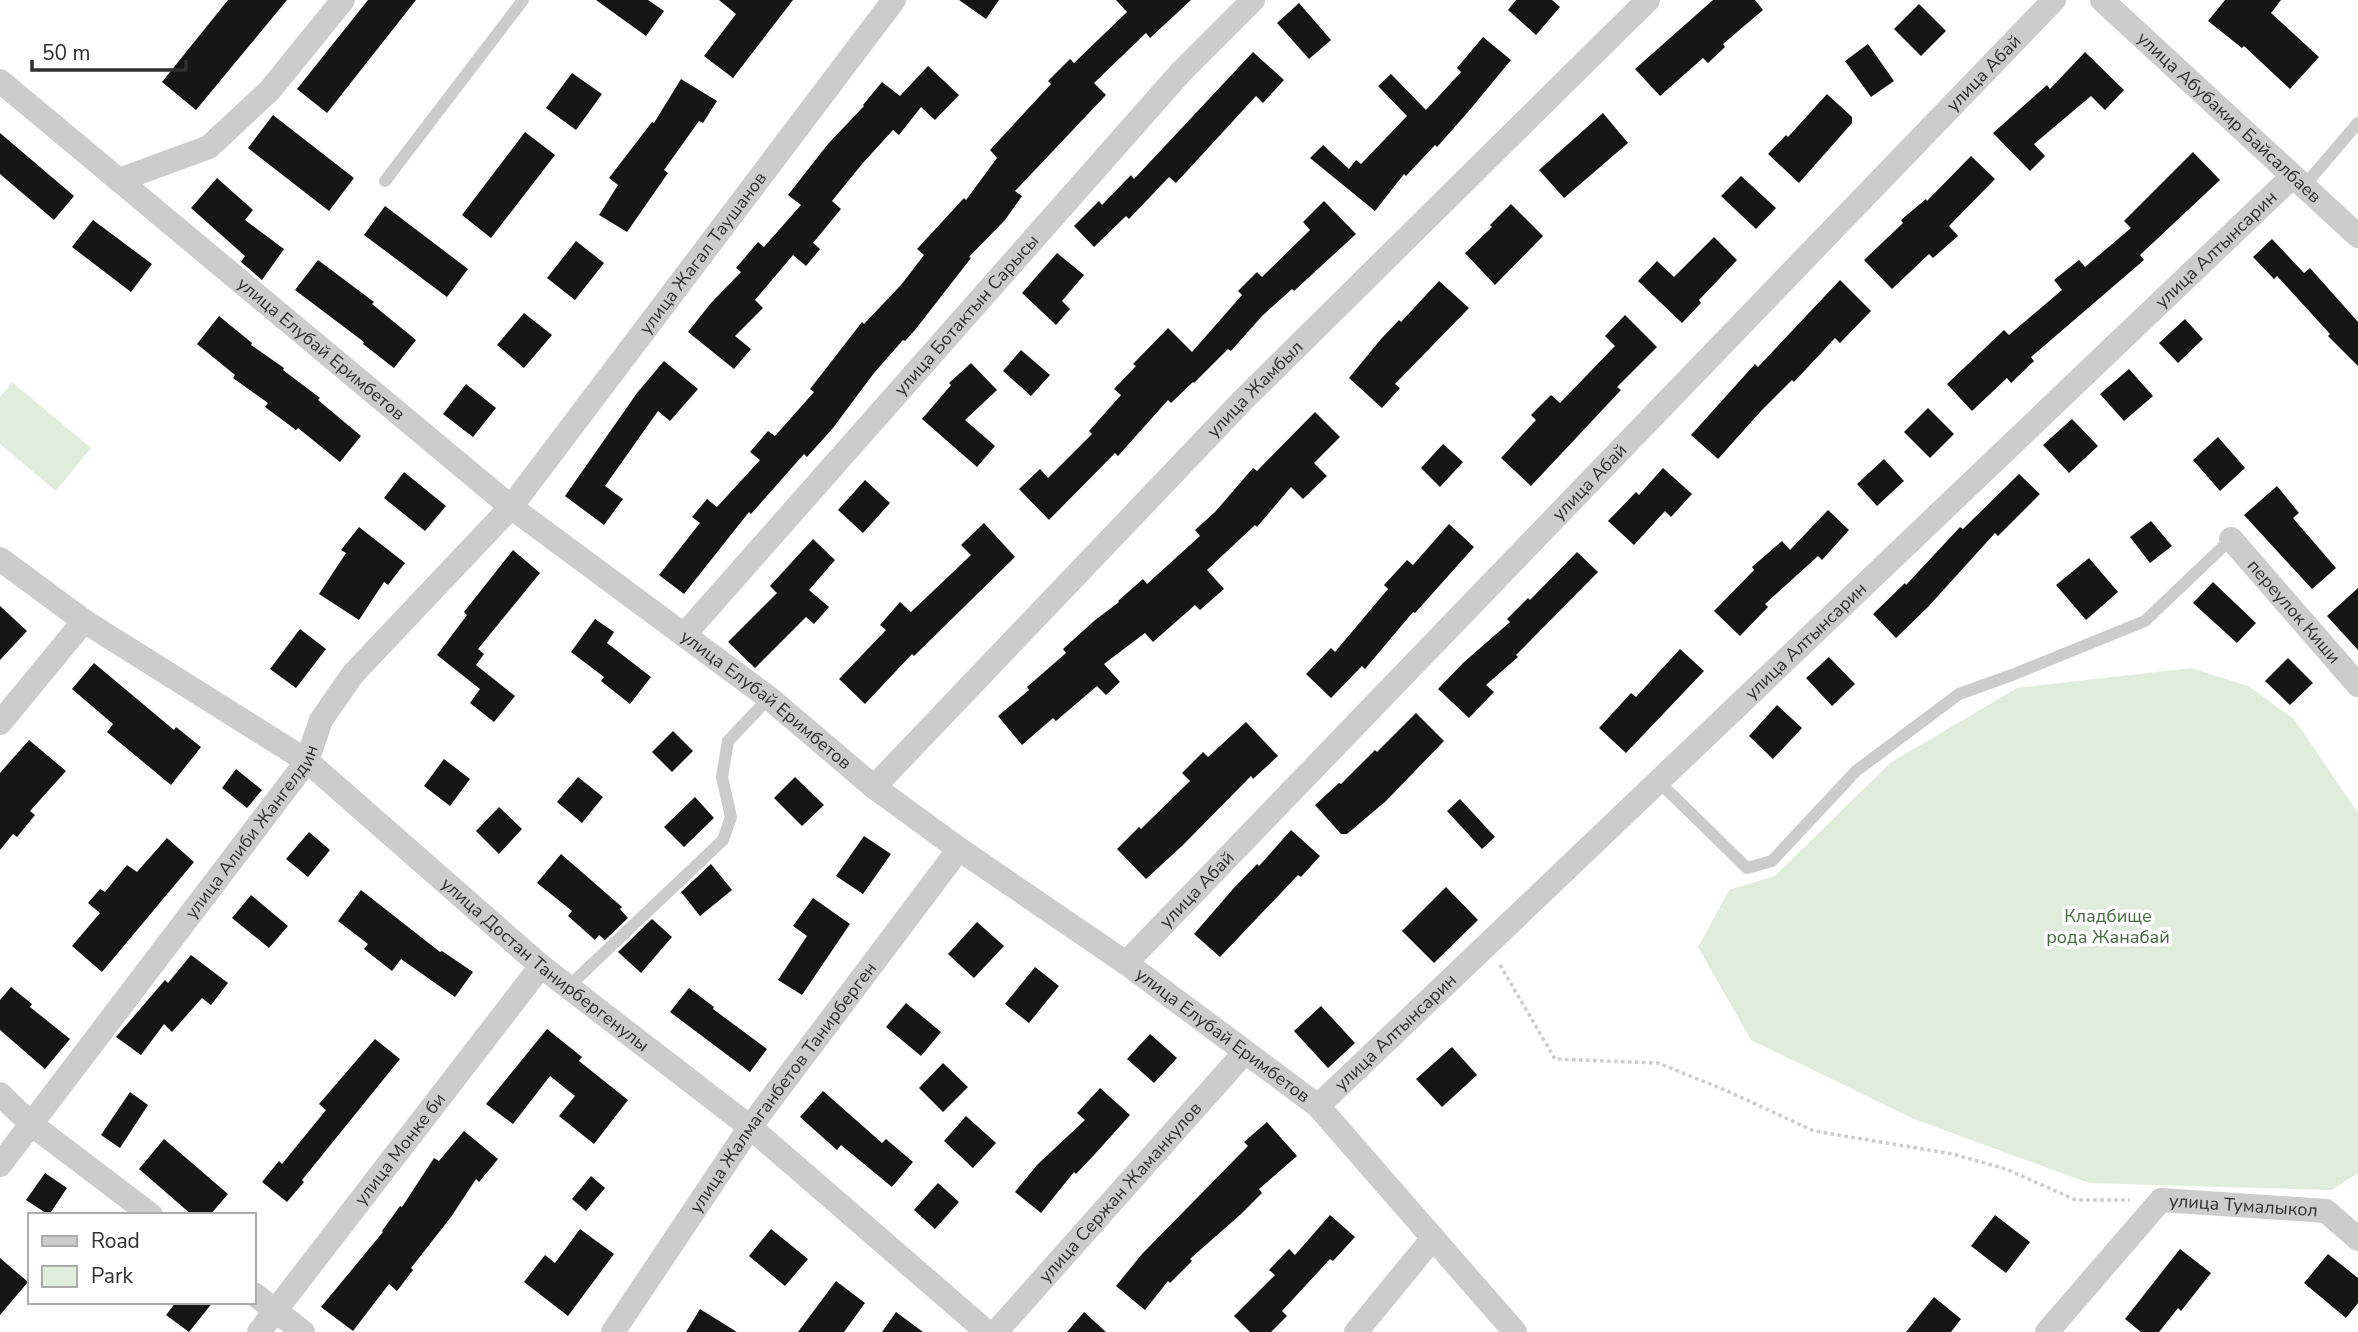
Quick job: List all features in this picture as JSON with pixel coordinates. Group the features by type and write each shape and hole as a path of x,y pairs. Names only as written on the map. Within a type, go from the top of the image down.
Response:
{"street":[{"path":"119,180 209,148 270,90 343,0"},
{"name":"улица Жагал Таушанов","path":"511,507 894,0"},
{"name":"улица Ботактын Сарысы","path":"684,635 1181,72 1253,0"},
{"name":"улица Жамбыл","path":"874,787 1244,399 1648,0"},
{"name":"улица Абай","path":"1126,963 2054,0"},
{"name":"улица Абубакир Байсалбаев","path":"2102,0 2358,236"},
{"name":"улица Елубай Еримбетов","path":"0,81 511,507 769,698 874,787 958,849 1126,963 1318,1106 1515,1332"},
{"name":"улица Алтынсарин","path":"1318,1106 1658,781 2299,181"},
{"name":"улица Алиби Жангелдин","path":"0,1165 307,761 321,720 353,674 511,507"},
{"name":"переулок Киши","path":"2231,539 2358,685"},
{"name":"улица Достан Танирбергенулы","path":"0,559 84,621 307,761 541,966 750,1127 987,1332"},
{"path":"0,723 84,621"},
{"name":"улица Жалмаганбетов Танирберген","path":"613,1332 750,1127 958,849"},
{"name":"улица Монке би","path":"259,1332 541,966"},
{"name":"улица Сержан Жаманкулов","path":"996,1332 1245,1052"},
{"path":"0,1094 31,1124 147,1213"},
{"path":"2047,1332 2161,1200"},
{"name":"улица Тумалыкол","path":"2161,1200 2326,1211 2358,1240"},
{"path":"1356,1332 1433,1238"},
{"path":"256,1296 303,1332"}],"lane":[{"path":"385,181 523,0"},
{"path":"2299,181 2358,123"},
{"path":"1658,781 1747,868 1772,861 1856,771 1959,694 2145,621 2231,539"},
{"path":"568,987 723,840 731,817 722,777 728,741 769,698"}],"path":[{"path":"1488,944 1555,1059 1658,1063 1725,1090 1814,1132 1953,1154 2006,1169 2076,1200 2161,1200"}],"green space":[{"path":"12,382 91,448 56,491 0,444 0,397"},
{"name":"Кладбище рода Жанабай","path":"2191,668 2248,686 2294,719 2358,813 2358,1173 2332,1190 2089,1183 1914,1119 1751,1040 1698,947 1729,890 1775,876 1890,763 2017,688"}],"building":[{"path":"228,0 287,0 196,110 162,82"},
{"path":"368,0 416,0 327,113 297,89"},
{"path":"596,0 648,0 664,11 646,36"},
{"path":"719,0 793,0 733,78 704,56 736,14"},
{"path":"959,0 999,0 986,19"},
{"path":"1116,0 1191,0 1150,38 1146,33 1094,83 1106,95 1015,191 1022,196 1005,220 969,257 971,258 915,330 874,373 833,428 807,457 804,454 751,514 749,512 684,594 659,575 700,523 692,517 707,499 717,507 760,460 750,452 768,431 775,436 814,392 810,389 862,322 864,324 901,285 924,255 917,249 964,198 966,200 997,158 990,150 1051,84 1048,81 1070,59 1074,63 1127,12"},
{"path":"1516,0 1552,0 1560,7 1536,35 1508,10"},
{"path":"1713,0 1755,0 1763,10 1723,44 1725,47 1708,63 1703,58 1660,96 1635,69"},
{"path":"2225,0 2281,0 2271,13 2319,57 2290,89 2244,46 2242,48 2208,21"},
{"path":"1299,3 1331,40 1309,59 1277,23"},
{"path":"1919,4 1946,31 1921,56 1894,29"},
{"path":"1483,37 1511,60 1437,147 1435,145 1406,176 1404,174 1375,211 1310,158 1323,145 1349,169 1356,160 1361,164 1407,116 1378,86 1391,74 1426,110 1461,72 1457,68"},
{"path":"1868,44 1894,81 1871,97 1845,61"},
{"path":"1253,52 1284,80 1263,103 1256,96 1176,183 1169,177 1129,219 1126,216 1094,247 1074,226 1099,201 1102,205 1131,175 1134,179"},
{"path":"2085,52 2124,90 2105,110 2091,96 2034,144 2045,156 2030,171 1993,133 2047,85 2050,89"},
{"path":"928,66 959,95 935,120 921,107 899,135 893,130 862,164 832,201 841,209 813,243 820,249 806,266 793,255 755,300 763,308 735,336 751,349 734,369 688,332 741,272 736,268 758,242 764,247 801,205 788,195 882,82 900,96"},
{"path":"572,73 602,94 576,130 546,108"},
{"path":"681,79 717,101 703,123 699,121 664,170 668,173 627,232 599,215 618,185 609,178 652,122 654,123"},
{"path":"1827,94 1852,117 1852,123 1799,183 1768,154 1786,135 1788,137"},
{"path":"1603,113 1628,143 1564,198 1539,170"},
{"path":"273,115 354,178 329,211 248,148"},
{"path":"525,132 555,155 491,238 462,215"},
{"path":"0,133 74,196 54,220 0,174"},
{"path":"2193,152 2220,180 2140,255 2144,260 2031,357 2034,361 2011,383 2007,378 1972,411 1947,384 2004,330 2009,335 2062,290 2054,280 2079,260 2085,267 2131,228 2124,221"},
{"path":"1971,156 1995,179 1949,226 1958,236 1933,258 1929,254 1892,289 1864,260 1903,223 1901,220 1926,199 1927,201"},
{"path":"1741,176 1776,208 1756,229 1721,196"},
{"path":"217,178 253,210 245,220 284,249 262,280 241,262 245,256 191,208"},
{"path":"1324,201 1356,234 1294,291 1292,289 1262,316 1231,351 1228,349 1171,403 1168,400 1118,456 1115,453 1049,520 1019,489 1040,469 1048,478 1092,434 1089,431 1121,395 1114,389 1136,366 1133,364 1168,328 1192,352 1242,295 1238,291 1257,272 1262,277 1310,230 1303,222"},
{"path":"1511,204 1543,236 1495,285 1465,253"},
{"path":"385,206 468,269 447,297 364,235"},
{"path":"93,220 152,264 131,292 72,247"},
{"path":"1714,237 1737,260 1699,300 1701,303 1682,323 1638,281 1657,261 1674,277"},
{"path":"2272,239 2304,273 2310,268 2358,322 2358,366 2328,336 2330,334 2277,276 2274,279 2253,257"},
{"path":"576,241 604,263 575,300 547,278"},
{"path":"1057,253 1084,275 1062,301 1070,309 1056,325 1022,293"},
{"path":"318,260 374,302 372,304 416,340 394,368 295,290"},
{"path":"1840,280 1871,311 1840,343 1835,338 1794,382 1792,380 1761,411 1718,459 1691,435 1755,364 1758,367"},
{"path":"1439,281 1469,308 1395,384 1400,388 1382,408 1349,378 1381,339 1399,320 1401,322"},
{"path":"524,313 552,335 524,368 497,345"},
{"path":"1625,315 1657,347 1617,387 1621,390 1531,486 1501,458 1536,420 1531,415 1551,395 1560,403 1615,346 1605,336"},
{"path":"219,316 252,343 251,345 320,398 318,400 361,436 340,462 298,428 296,430 265,407 268,403 233,378 235,375 197,344"},
{"path":"2185,319 2203,339 2178,363 2159,343"},
{"path":"1021,350 1050,375 1031,396 1003,371"},
{"path":"664,361 698,389 670,421 658,411 605,486 623,499 604,525 565,496 637,393"},
{"path":"971,363 997,390 965,420 995,446 977,467 922,419 951,385 949,383"},
{"path":"2129,369 2153,396 2124,421 2100,394"},
{"path":"466,384 496,408 473,437 443,414"},
{"path":"1928,408 1954,434 1930,458 1904,432"},
{"path":"1315,412 1340,437 1314,463 1327,476 1303,499 1291,487 1257,527 1255,525 1207,570 1224,589 1200,610 1195,605 1153,642 1145,633 1104,664 1120,682 1106,695 1097,686 1056,721 1053,718 1022,745 998,716 1029,690 1027,687 1066,653 1063,649 1094,621 1143,579 1147,584 1200,536 1195,530 1215,512 1253,468 1257,471"},
{"path":"2072,419 2098,446 2069,473 2043,445"},
{"path":"2218,437 2245,468 2220,491 2193,460"},
{"path":"1443,444 1463,462 1440,487 1421,468"},
{"path":"1884,459 1904,481 1877,506 1857,484"},
{"path":"1663,468 1692,494 1671,517 1665,511 1634,545 1608,521 1636,492 1639,495"},
{"path":"404,472 446,506 425,531 384,498"},
{"path":"2019,474 2040,494 1998,536 1995,533 1896,638 1873,614 1905,583 1906,585 1960,527 1963,529"},
{"path":"865,480 890,503 863,533 838,510"},
{"path":"2277,486 2299,513 2293,518 2336,568 2312,589 2244,515"},
{"path":"1828,510 1849,530 1822,560 1818,556 1765,604 1768,607 1740,636 1714,611 1754,570 1752,567 1782,541 1790,550"},
{"path":"2151,521 2172,546 2150,563 2130,537"},
{"path":"984,523 1015,557 914,656 912,654 865,704 839,679 886,630 880,625 900,602 911,612 971,555 961,545"},
{"path":"1449,524 1474,547 1415,613 1413,612 1365,669 1362,666 1331,698 1306,674 1331,648 1335,652 1388,589 1384,585 1407,560 1413,565"},
{"path":"359,527 405,563 388,585 384,582 359,620 319,594 346,553 341,550"},
{"path":"813,539 835,560 809,590 829,607 814,624 806,617 755,668 728,642 777,593 770,586"},
{"path":"513,550 540,573 478,649 484,654 476,665 515,696 494,722 470,703 480,689 437,655 467,615 464,612"},
{"path":"1577,552 1598,572 1516,655 1518,657 1486,685 1494,692 1469,718 1438,689 1510,622 1507,619 1528,598 1530,600"},
{"path":"2089,558 2118,592 2086,620 2056,585"},
{"path":"2213,582 2256,623 2237,643 2193,603"},
{"path":"2358,588 2358,650 2327,616"},
{"path":"0,606 27,631 0,660"},
{"path":"595,619 614,632 607,643 651,677 630,704 601,681 604,677 571,652"},
{"path":"300,629 326,649 296,688 270,669"},
{"path":"1680,649 1704,671 1626,753 1599,728 1631,693 1636,697"},
{"path":"1829,657 1855,684 1832,706 1806,678"},
{"path":"2288,658 2313,683 2290,705 2265,681"},
{"path":"94,663 174,730 176,727 201,747 171,785 107,732 113,724 72,689"},
{"path":"1777,705 1802,728 1773,759 1749,736"},
{"path":"1416,713 1444,741 1386,801 1347,834 1341,834 1315,805 1375,750 1377,752"},
{"path":"1246,722 1278,756 1253,779 1251,776 1146,879 1117,849 1190,781 1182,773 1203,752 1208,757"},
{"path":"673,731 693,751 672,772 652,752"},
{"path":"29,740 66,771 30,811 35,815 17,837 13,834 0,850 0,773"},
{"path":"444,759 470,779 450,806 424,786"},
{"path":"236,769 262,790 247,808 222,788"},
{"path":"578,777 603,797 582,823 557,802"},
{"path":"795,777 824,805 802,826 774,798"},
{"path":"695,797 714,818 684,847 664,827"},
{"path":"1460,799 1495,837 1482,849 1447,811"},
{"path":"499,807 522,829 499,854 476,831"},
{"path":"1291,830 1320,856 1301,877 1298,875 1220,957 1194,934 1233,889 1257,864 1259,866"},
{"path":"309,832 330,850 308,877 286,859"},
{"path":"864,836 891,854 863,894 836,876"},
{"path":"167,838 194,862 102,972 72,946 100,913 88,903 100,889 105,892 127,865 137,872"},
{"path":"561,854 622,907 620,909 628,918 605,940 599,935 595,940 568,916 572,911 537,883"},
{"path":"711,864 732,890 700,916 681,892"},
{"path":"1446,887 1478,920 1434,963 1402,931"},
{"path":"361,890 440,952 473,972 455,997 401,959 392,971 364,949 368,944 338,921"},
{"path":"251,895 288,926 269,948 232,918"},
{"path":"813,898 850,924 802,995 778,980 807,936 793,926"},
{"path":"652,919 672,937 641,973 618,952"},
{"path":"977,922 1004,946 974,978 948,954"},
{"path":"191,955 228,983 211,1005 202,998 172,1032 164,1024 141,1055 116,1037 165,980 168,983"},
{"path":"1035,967 1059,986 1029,1023 1005,1004"},
{"path":"11,987 32,1004 30,1007 70,1039 45,1069 0,1030 0,1000"},
{"path":"689,988 767,1049 750,1072 670,1012"},
{"path":"906,1003 941,1032 921,1056 886,1027"},
{"path":"1321,1006 1355,1043 1328,1068 1294,1031"},
{"path":"547,1029 582,1057 579,1061 628,1100 594,1144 559,1116 575,1096 550,1076 513,1124 486,1104"},
{"path":"1150,1034 1177,1058 1154,1083 1127,1059"},
{"path":"375,1039 400,1059 287,1202 262,1182 279,1161 282,1164 326,1110 319,1104"},
{"path":"1452,1047 1477,1075 1442,1107 1416,1079"},
{"path":"943,1063 968,1087 943,1112 919,1088"},
{"path":"1100,1088 1130,1115 1076,1174 1074,1172 1041,1213 1015,1192 1037,1165 1085,1120 1077,1113"},
{"path":"823,1091 882,1143 886,1139 913,1162 892,1187 841,1145 837,1150 800,1117"},
{"path":"130,1092 148,1105 120,1148 101,1135"},
{"path":"966,1116 996,1143 973,1168 944,1141"},
{"path":"1267,1122 1297,1156 1259,1189 1262,1193 1190,1259 1192,1261 1170,1283 1168,1281 1145,1310 1116,1286 1142,1254 1248,1146 1244,1142"},
{"path":"464,1131 498,1159 479,1182 476,1179 397,1291 389,1284 353,1331 321,1307 383,1232 400,1206 402,1207 434,1158 439,1161"},
{"path":"164,1139 228,1194 212,1213 190,1213 139,1169"},
{"path":"45,1173 67,1188 50,1213 26,1200"},
{"path":"591,1176 605,1188 586,1211 572,1199"},
{"path":"938,1183 959,1202 935,1229 914,1210"},
{"path":"1330,1215 1355,1237 1333,1261 1330,1259 1282,1311 1287,1316 1271,1332 1250,1332 1234,1316 1275,1275 1269,1270 1289,1249 1295,1255"},
{"path":"1995,1215 2030,1242 2006,1273 1971,1246"},
{"path":"580,1229 614,1254 568,1316 524,1282 545,1255 555,1263"},
{"path":"771,1229 808,1259 785,1286 749,1256"},
{"path":"2180,1249 2211,1273 2181,1311 2178,1308 2159,1332 2141,1332 2125,1319"},
{"path":"2328,1254 2358,1278 2358,1303 2346,1318 2304,1283"},
{"path":"0,1258 28,1282 0,1315"},
{"path":"836,1281 865,1303 844,1332 798,1332"},
{"path":"1934,1297 1961,1319 1951,1332 1906,1332"},
{"path":"174,1304 211,1304 189,1332 166,1315"},
{"path":"700,1309 737,1332 686,1332"},
{"path":"896,1312 923,1332 882,1332"},
{"path":"1084,1312 1106,1332 1067,1332"}]}
